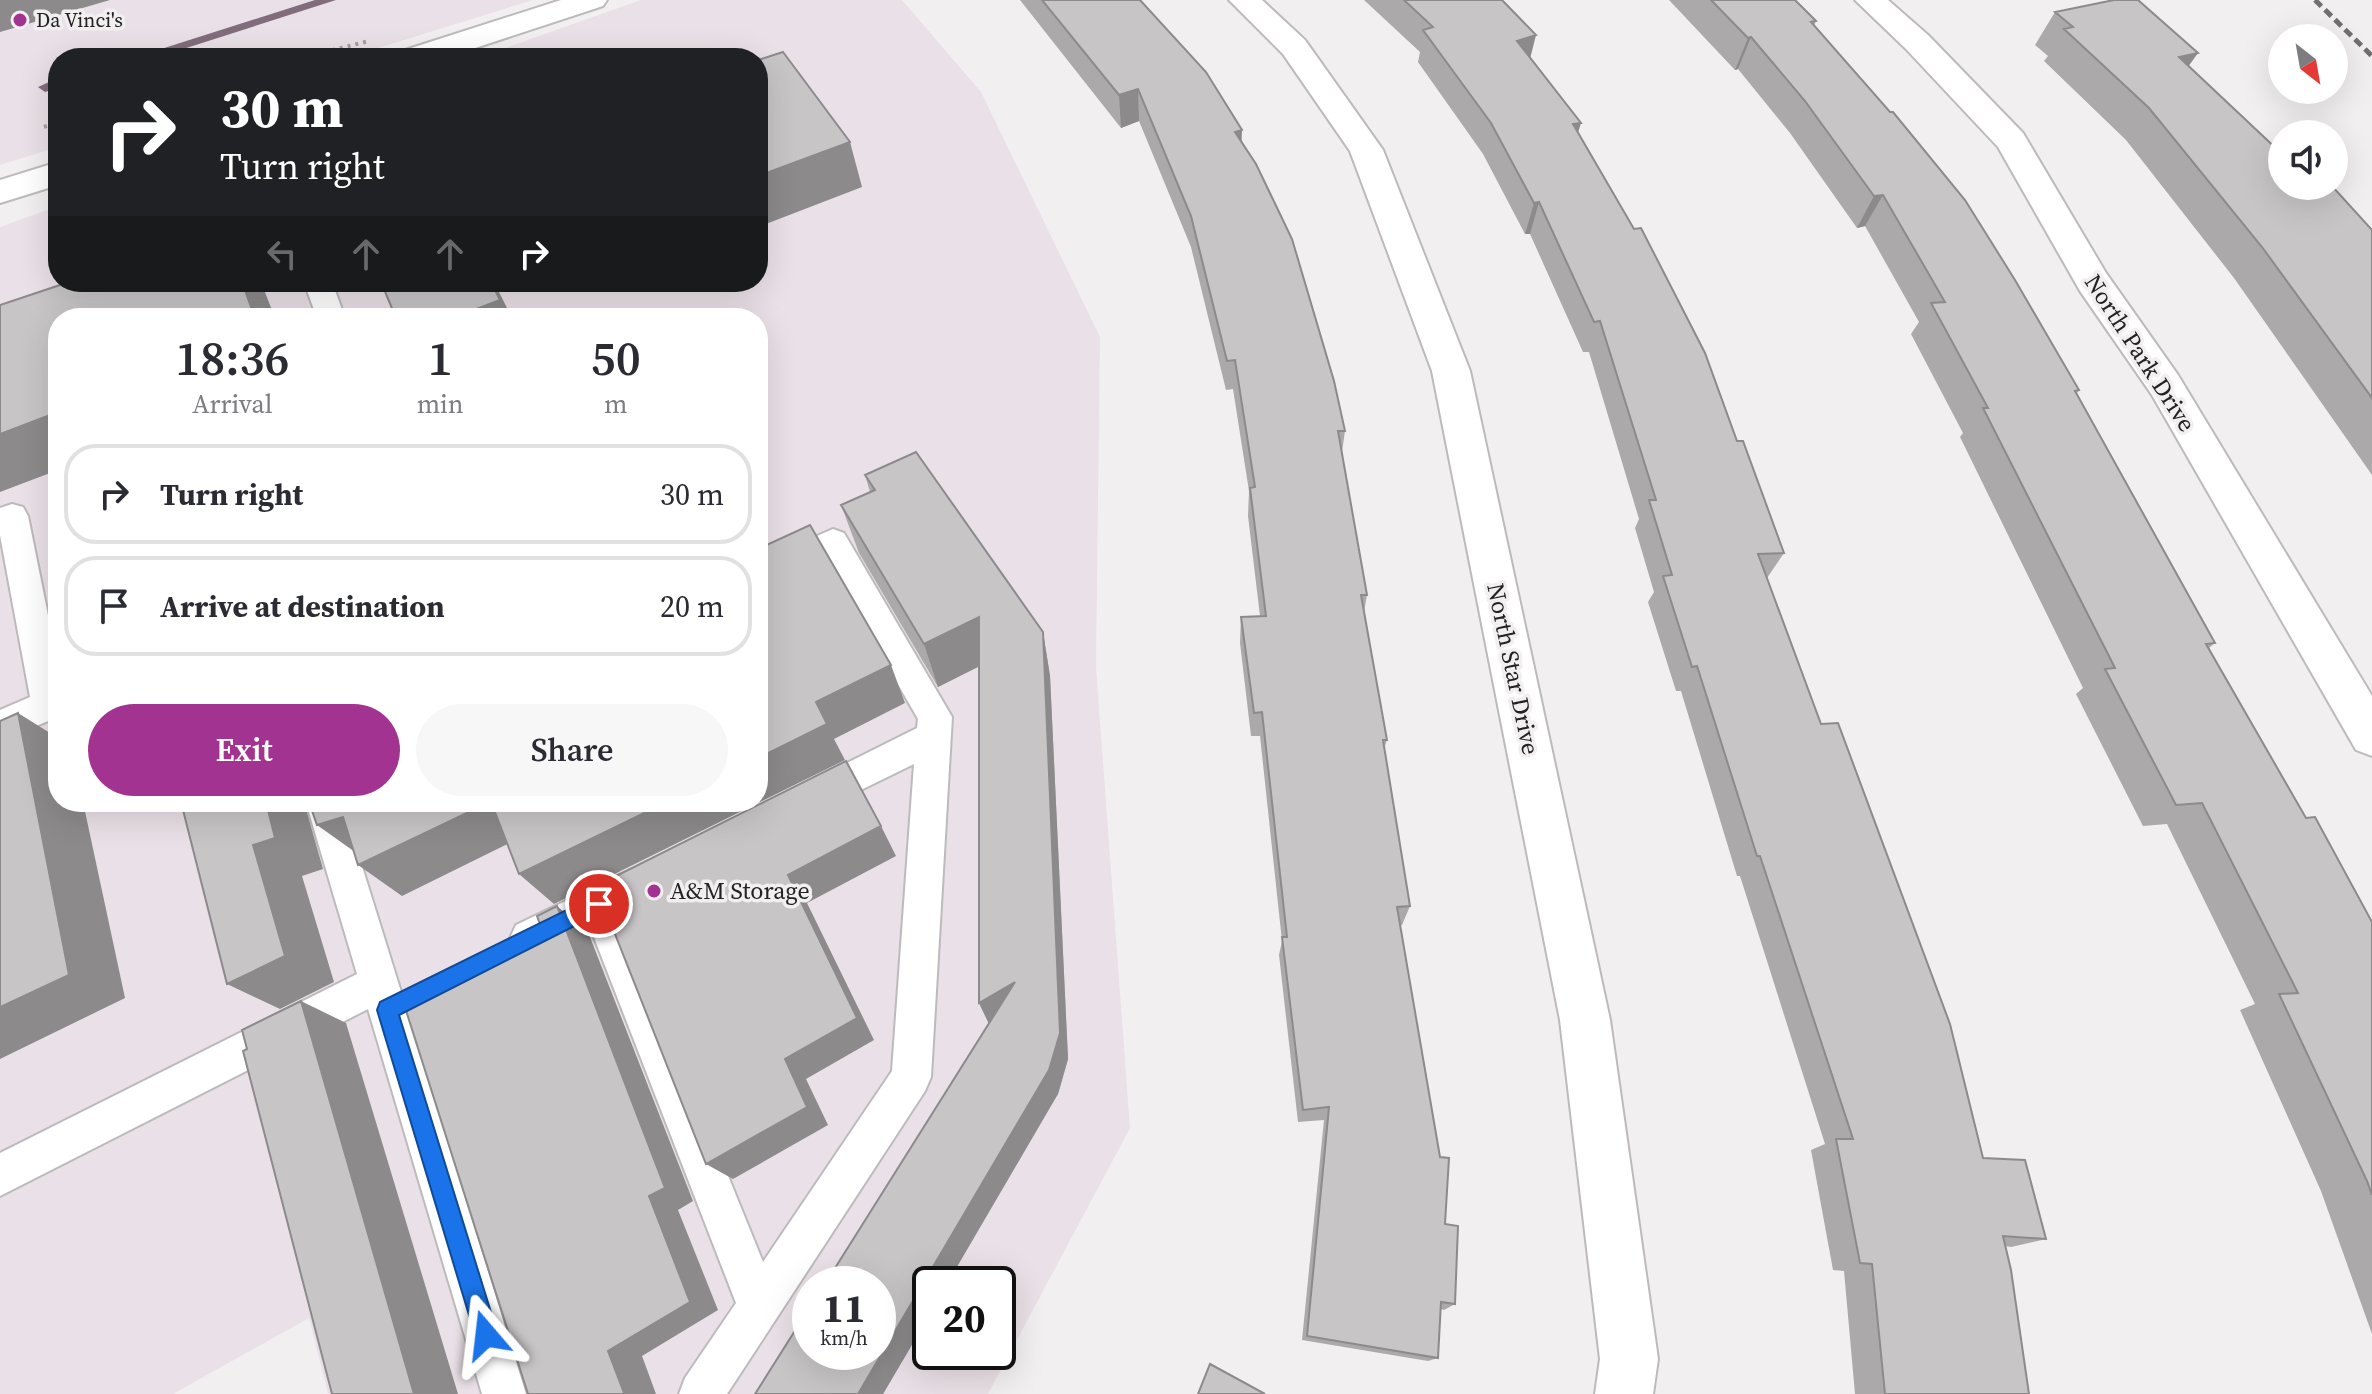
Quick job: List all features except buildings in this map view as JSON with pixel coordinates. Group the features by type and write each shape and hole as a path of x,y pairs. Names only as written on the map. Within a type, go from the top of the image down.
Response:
{"street":[{"path":"444,48 592,0"},
{"name":"North Star Drive","path":"1244,0 1294,47 1366,150 1451,371 1585,1020 1629,1359 1624,1394"},
{"name":"North Park Drive","path":"1870,0 1917,42 2011,141 2093,282 2165,385 2372,736"},
{"path":"0,192 48,176"}],"lane":[{"path":"0,520 12,516 48,700"},
{"path":"701,1394 911,1077 935,717 833,542 768,571"},
{"path":"0,726 48,705"},
{"path":"780,814 933,737"},
{"path":"328,812 394,996 504,1394"},
{"path":"500,953 669,869"},
{"path":"599,904 759,1306"},
{"path":"0,1175 394,996"}],"shaded area":[{"path":"0,0 533,0 378,48 48,48 48,150 0,165"},
{"path":"641,0 902,0 981,92 1100,337 1096,667 1130,1128 1016,1342 1016,1266 912,1266 912,1370 1001,1370 988,1394 328,1394 309,1318 173,1394 0,1394 0,227 48,210 48,292 768,292 768,48 505,48"}],"waterway":[{"path":"173,48 329,0"}],"railway":[{"path":"2315,0 2372,56"}],"place":[{"name":"Da Vinci's","path":"20,20"},
{"name":"A&M Storage","path":"654,891"}],"route":[{"path":"486,1335 387,1010 599,904"}]}
